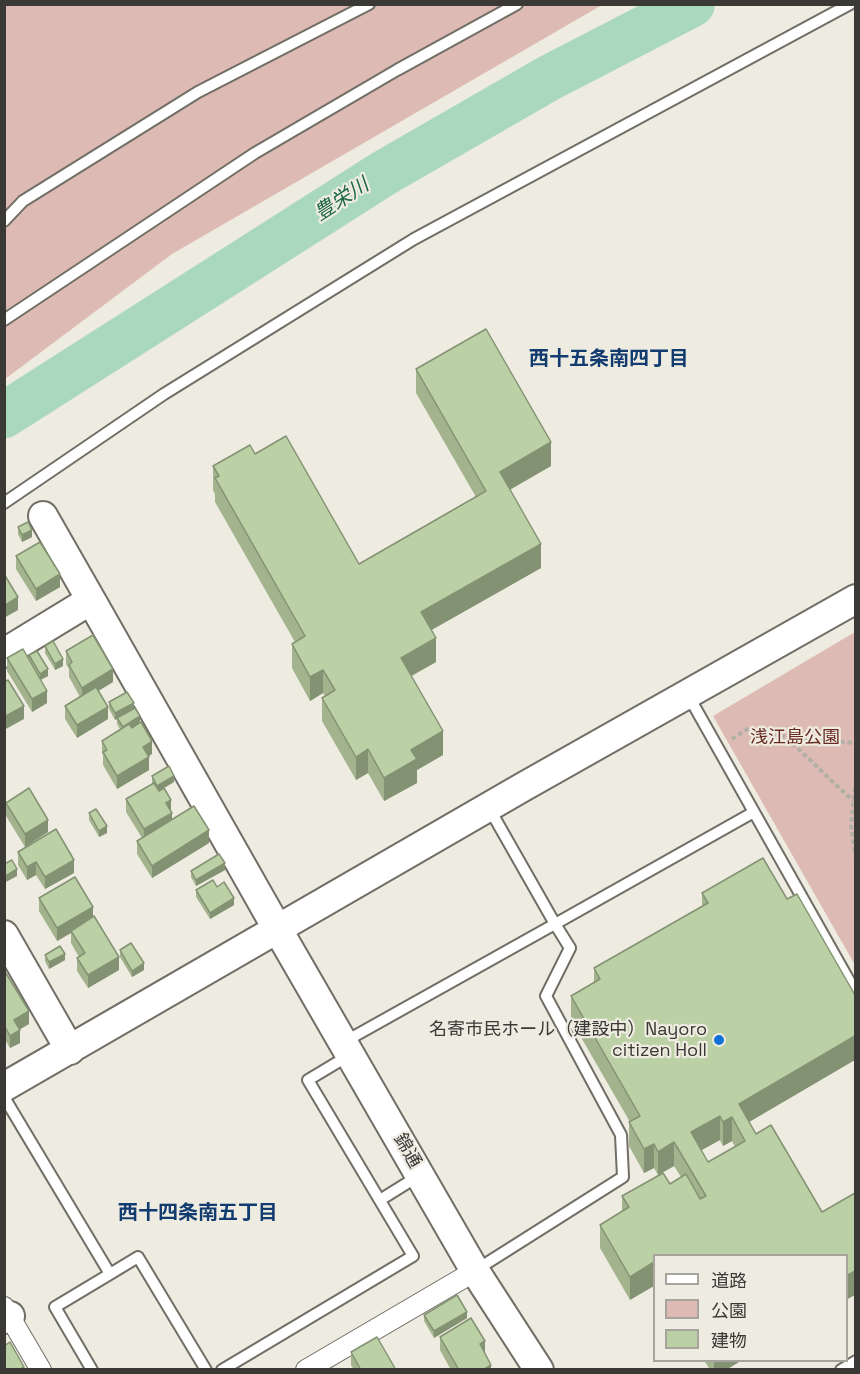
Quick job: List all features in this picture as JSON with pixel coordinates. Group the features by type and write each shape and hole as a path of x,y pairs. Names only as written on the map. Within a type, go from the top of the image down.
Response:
{"street":[{"name":"錦通","path":"43,516 475,1271 539,1370"},
{"path":"4,1087 855,599"},
{"path":"4,653 91,600"},
{"path":"4,935 70,1050"},
{"path":"306,1370 475,1271"},
{"path":"6,1314 41,1370"}],"lane":[{"path":"4,221 23,201 198,92 369,4"},
{"path":"4,320 255,153 517,4"},
{"path":"4,503 164,394 414,239 850,4"},
{"path":"4,206 23,201"},
{"path":"688,695 855,993"},
{"path":"475,1271 623,1178 621,1135 546,996 570,948 489,808"},
{"path":"222,1370 413,1256 308,1080 347,1048 555,924 754,813"},
{"path":"4,1097 110,1274"},
{"path":"380,1200 420,1175"},
{"path":"92,1370 55,1307 138,1257 206,1370"},
{"path":"841,1370 855,1361"}],"path":[{"path":"718,748 749,728 787,737 855,743"},
{"path":"787,737 854,801"},
{"path":"855,780 851,825 855,859"}],"green space":[{"path":"5,5 602,5 172,254 5,379"},
{"name":"浅江島公園","path":"855,632 855,965 713,716"}],"building":[{"path":"486,329 551,442 500,472 541,544 421,612 436,638 401,658 443,731 411,750 417,759 384,778 368,749 356,757 322,698 335,690 323,670 310,677 292,644 305,636 215,478 219,476 213,466 250,445 255,454 286,436 359,564 486,491 416,369"},
{"path":"28,522 32,530 22,535 18,527"},
{"path":"40,542 60,574 36,589 16,556"},
{"path":"4,574 18,597 4,606"},
{"path":"93,635 113,669 82,688 69,665 72,662 66,651"},
{"path":"53,641 63,659 55,664 45,646"},
{"path":"23,649 47,691 32,699 7,658"},
{"path":"37,651 48,669 40,674 29,655"},
{"path":"8,680 24,706 4,717 4,682"},
{"path":"96,687 108,707 77,725 65,706"},
{"path":"127,692 134,703 115,713 109,702"},
{"path":"135,708 140,716 123,727 117,718"},
{"path":"141,722 152,741 143,747 149,757 117,776 103,752 107,750 102,741 129,724 132,728"},
{"path":"169,766 174,776 157,786 152,776"},
{"path":"154,783 159,791 164,788 171,800 166,803 172,813 144,829 126,799"},
{"path":"29,788 48,820 25,834 6,803"},
{"path":"194,806 209,830 152,866 137,841"},
{"path":"96,809 107,826 99,831 89,813"},
{"path":"56,829 74,860 45,877 36,862 27,867 18,852"},
{"path":"219,854 225,863 196,880 191,871"},
{"name":"名寄市民ホール（建設中）Nayoro citizen Holl","path":"763,858 787,899 797,894 855,995 855,1036 739,1104 756,1134 771,1125 822,1212 855,1193 855,1271 848,1275 848,1254 653,1254 653,1263 630,1277 600,1225 629,1207 622,1196 663,1173 670,1184 686,1174 700,1199 706,1196 674,1142 658,1152 654,1144 644,1149 629,1122 640,1116 571,996 600,979 594,968 708,903 702,893","holes":["720,1116 723,1122 732,1117 745,1141 708,1162 691,1132"]},
{"path":"12,860 17,869 4,877 4,864"},
{"path":"75,877 93,907 57,928 39,898"},
{"path":"213,880 217,887 224,882 234,898 210,913 196,890"},
{"path":"94,916 119,957 88,975 77,958 85,953 71,931"},
{"path":"131,943 144,963 132,971 120,950"},
{"path":"60,946 65,954 49,962 45,955"},
{"path":"4,970 29,1011 14,1020 20,1030 10,1036 4,1025"},
{"path":"457,1295 467,1312 434,1331 424,1315"},
{"path":"471,1318 485,1341 480,1344 491,1365 483,1370 459,1370 440,1337"},
{"path":"377,1337 396,1370 361,1370 351,1352"},
{"path":"10,1342 24,1367 19,1370 4,1370 4,1346"}],"waterway":[{"name":"豊栄川","path":"4,415 384,173 549,78 692,4"}],"place":[{"name":"名寄市民ホール（建設中）Nayoro citizen Holl","path":"719,1040"}],"district":[{"name":"西十五条南四丁目","path":"609,360"},
{"name":"西十四条南五丁目","path":"198,1214"}]}
